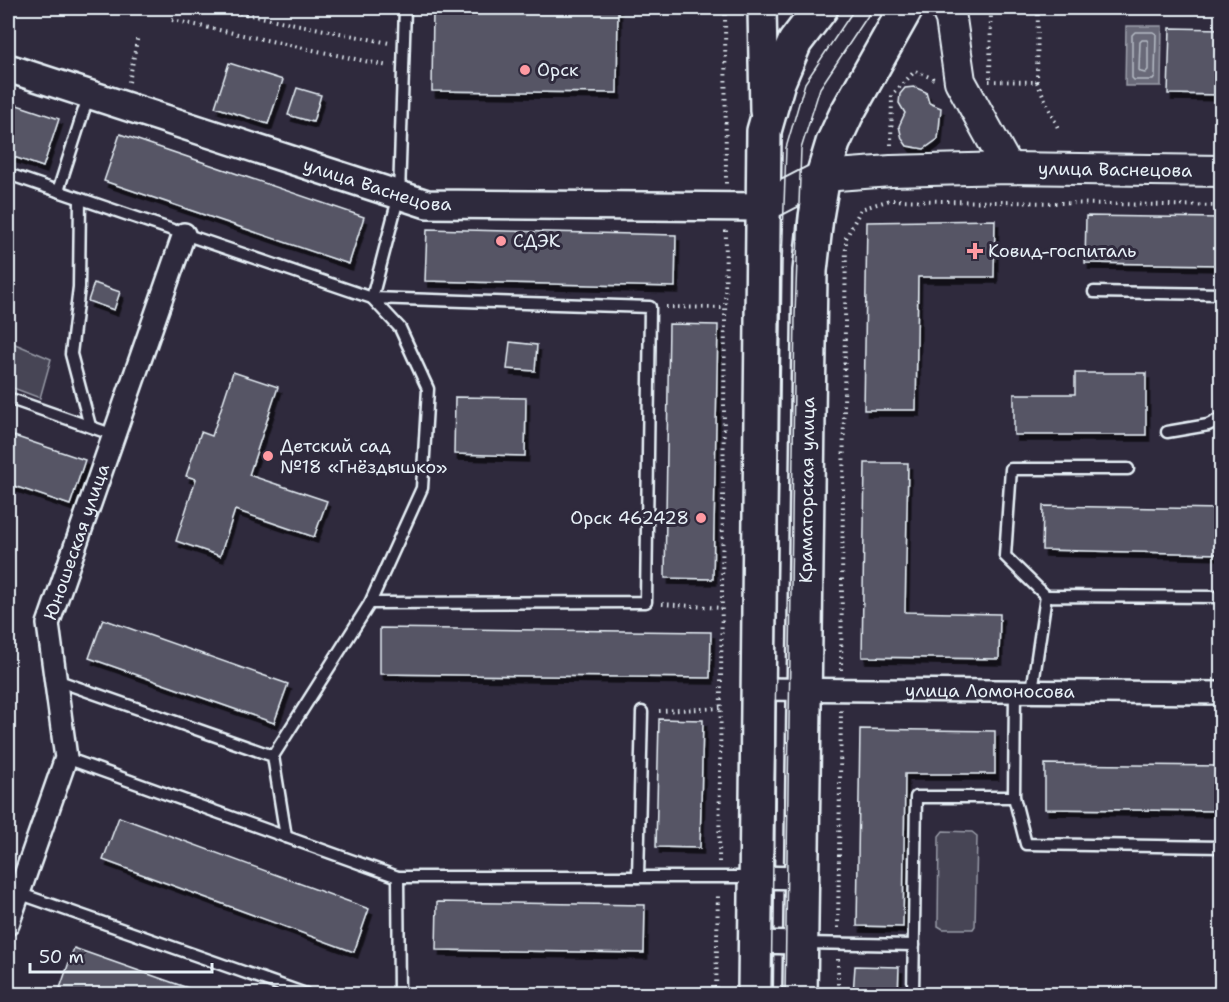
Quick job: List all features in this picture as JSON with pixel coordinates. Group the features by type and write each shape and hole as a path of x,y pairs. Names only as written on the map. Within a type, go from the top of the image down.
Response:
{"main road":[{"path":"755,994 764,130 778,82 795,42 821,8"},
{"name":"Краматорская улица","path":"800,994 810,271 823,176 833,143 846,115 906,8"},
{"path":"946,8 951,19 960,81 1008,168"},
{"name":"улица Васнецова","path":"823,176 891,171 1008,168 1221,171"},
{"path":"763,207 823,176"}],"street":[{"path":"762,8 764,130"},
{"name":"улица Васнецова","path":"8,68 427,204 763,207"},
{"name":"Юношеская улица","path":"8,924 66,758 48,624 184,234"},
{"name":"улица Ломоносова","path":"758,688 1221,693"},
{"path":"756,877 801,878"},
{"path":"755,942 800,943"}],"lane":[{"path":"372,298 399,195 405,8"},
{"path":"58,191 89,94"},
{"path":"8,174 372,298 650,306 646,602 370,603"},
{"path":"80,199 79,287 71,354 90,426"},
{"path":"1094,292 1221,294"},
{"path":"286,837 273,756 370,603 422,488 428,389 400,328 372,298"},
{"path":"8,398 114,435"},
{"path":"1167,432 1208,425 1221,418"},
{"path":"1128,469 1011,469 1005,556 1046,596 1221,597"},
{"path":"1046,596 1024,691 1014,797 1026,844 1221,847"},
{"path":"56,680 273,756"},
{"path":"638,877 642,712"},
{"path":"66,758 398,877 756,877"},
{"path":"913,994 916,797 1014,797"},
{"path":"398,877 399,994"},
{"path":"18,893 306,994"},
{"path":"800,943 914,945"}],"path":[{"path":"216,8 404,47"},
{"path":"716,994 726,207 725,8"},
{"path":"990,81 991,8"},
{"path":"1037,82 1038,8"},
{"path":"172,20 404,69"},
{"path":"124,105 138,35"},
{"path":"838,994 846,238 861,209 890,200 1221,206"},
{"path":"650,306 725,308"},
{"path":"646,602 722,609"},
{"path":"642,712 721,708"}],"shaded area":[{"path":"8,341 51,359 40,398 8,386"},
{"path":"943,831 972,832 977,836 975,926 973,929 943,929 938,926 939,836"}],"water":[{"path":"1126,26 1162,26 1161,86 1125,86"}],"building":[{"name":"Орск","path":"433,8 618,8 617,93 432,91"},
{"path":"1170,28 1222,29 1222,95 1168,94"},
{"path":"229,63 283,80 268,124 215,107"},
{"path":"914,87 926,92 929,103 941,108 938,139 924,149 907,146 902,139 899,126 905,113 899,103 900,94 905,88"},
{"path":"297,88 321,95 313,122 288,115"},
{"path":"8,102 59,119 43,167 8,155"},
{"path":"120,134 364,217 349,264 104,181"},
{"path":"1086,216 1222,218 1222,265 1085,263"},
{"path":"995,220 994,277 918,277 916,410 864,410 867,222"},
{"path":"427,229 676,235 675,287 425,281"},
{"path":"94,283 120,292 114,310 88,301"},
{"path":"669,324 718,325 713,579 665,578"},
{"path":"510,342 537,345 535,371 507,369"},
{"path":"233,372 278,387 249,475 327,501 314,537 235,510 220,556 176,541 196,479 186,476 201,432 212,436"},
{"path":"1075,373 1146,373 1146,435 1014,435 1014,394 1075,394"},
{"path":"455,397 526,398 525,456 454,454"},
{"path":"8,434 85,460 70,505 8,484"},
{"path":"865,463 908,463 905,612 1000,614 999,659 862,657"},
{"path":"1043,506 1222,509 1222,554 1042,550"},
{"path":"103,619 288,684 274,723 89,658"},
{"path":"380,628 711,632 710,678 380,674"},
{"path":"659,719 703,720 700,848 656,847"},
{"path":"860,729 995,731 995,774 905,774 903,927 857,926"},
{"path":"1045,764 1222,766 1222,811 1045,809"},
{"path":"119,817 369,909 354,952 103,860"},
{"path":"437,902 645,905 644,953 436,950"},
{"path":"74,948 205,994 67,994 59,991"},
{"path":"855,966 899,967 898,994 853,994"}],"tram line":[{"path":"771,994 782,263 786,148 805,83 855,8"},
{"path":"785,994 795,315 801,149 820,88 873,8"}],"place":[{"name":"Орск","path":"525,70"},
{"name":"СДЭК","path":"501,241"},
{"name":"Ковид-госпиталь","path":"975,251"},
{"name":"Детский сад №18 «Гнёздышко»","path":"268,456"},
{"name":"Орск 462428","path":"701,518"}]}
